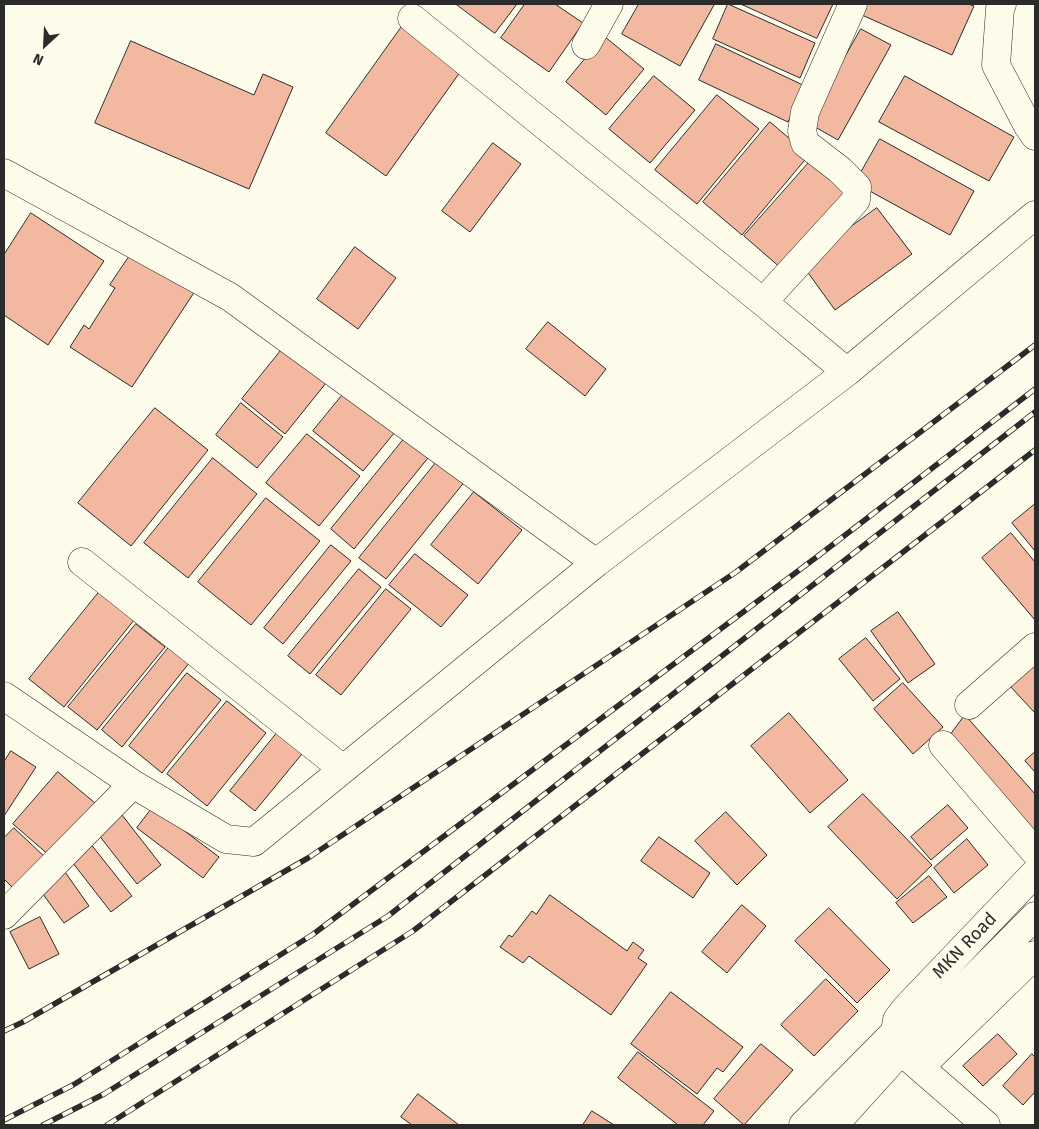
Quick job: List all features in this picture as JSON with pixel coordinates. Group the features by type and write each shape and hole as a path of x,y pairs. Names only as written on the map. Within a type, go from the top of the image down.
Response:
{"street":[{"path":"586,45 609,4"},
{"path":"763,302 856,200 857,187 840,170 805,143 802,131 805,112 853,4"},
{"path":"1002,4 1000,9 996,65 1035,136"},
{"path":"412,18 847,372"},
{"path":"4,173 230,297 596,563"},
{"path":"4,696 133,784 226,839 254,842 596,563 847,372 1035,214"},
{"path":"82,562 343,770"},
{"path":"969,705 1035,647"},
{"path":"943,745 1035,852"},
{"path":"4,915 133,784"},
{"name":"MKN Road","path":"834,1125 903,1043 906,1008 1035,873"},
{"path":"986,1125 903,1043 927,1026 1035,916"},
{"name":"MKN Road","path":"803,1125 903,1043 1035,955"}],"building":[{"path":"456,4 517,4 495,33"},
{"path":"525,4 555,4 583,23 549,72 501,38"},
{"path":"639,4 714,5 680,66 622,34"},
{"path":"728,4 815,43 800,78 713,39"},
{"path":"741,4 833,4 817,38"},
{"path":"859,4 968,4 974,6 952,55 855,12"},
{"path":"403,25 463,68 386,176 326,133"},
{"path":"861,29 891,45 838,140 808,123"},
{"path":"604,36 644,69 606,115 566,82"},
{"path":"131,41 254,95 263,74 293,87 249,189 95,123"},
{"path":"716,44 805,86 788,122 699,80"},
{"path":"654,76 695,110 650,163 609,129"},
{"path":"905,76 1014,137 989,181 879,122"},
{"path":"717,95 759,129 697,204 655,170"},
{"path":"770,122 809,155 742,235 703,202"},
{"path":"880,139 974,191 950,235 855,183"},
{"path":"493,143 521,164 470,232 442,211"},
{"path":"813,158 852,191 782,269 744,236"},
{"path":"877,208 912,254 835,310 801,263"},
{"path":"31,213 104,261 48,345 4,315 4,255"},
{"path":"355,247 396,278 358,329 317,299"},
{"path":"133,251 195,291 132,387 70,347 84,325 89,329 115,288 110,285"},
{"path":"548,322 606,369 585,396 526,349"},
{"path":"283,348 326,383 285,434 242,399"},
{"path":"345,392 395,432 363,471 313,431"},
{"path":"241,403 283,437 257,468 216,435"},
{"path":"155,408 208,450 131,546 78,503"},
{"path":"307,434 360,476 319,526 266,483"},
{"path":"404,439 428,458 354,549 331,529"},
{"path":"443,454 470,475 386,579 359,558"},
{"path":"213,458 257,494 188,578 144,543"},
{"path":"474,492 522,530 478,584 431,545"},
{"path":"266,498 320,541 251,625 198,582"},
{"path":"1035,504 1035,551 1012,523"},
{"path":"1011,533 1035,562 1035,620 982,558"},
{"path":"331,545 351,561 283,644 264,628"},
{"path":"415,554 468,595 441,627 389,585"},
{"path":"359,569 381,587 310,674 288,656"},
{"path":"104,586 139,614 64,707 29,679"},
{"path":"386,589 411,609 341,695 316,675"},
{"path":"898,612 935,664 908,683 871,631"},
{"path":"136,624 165,647 97,730 68,707"},
{"path":"866,638 900,679 873,701 839,659"},
{"path":"170,646 190,662 122,747 102,730"},
{"path":"1035,661 1035,713 1009,685"},
{"path":"187,673 221,700 162,773 129,746"},
{"path":"903,683 943,727 913,754 874,709"},
{"path":"227,701 266,733 207,806 167,774"},
{"path":"789,713 848,780 810,813 751,746"},
{"path":"965,715 1035,794 1035,830 1032,833 949,737"},
{"path":"281,728 306,749 255,811 230,791"},
{"path":"11,751 36,767 4,816 4,762"},
{"path":"1035,752 1035,772 1025,761"},
{"path":"58,772 95,803 50,856 13,824"},
{"path":"863,794 932,865 897,899 828,827"},
{"path":"948,805 968,828 931,860 911,837"},
{"path":"153,807 219,857 203,878 137,828"},
{"path":"726,812 767,855 737,885 695,841"},
{"path":"122,815 161,865 137,884 98,834"},
{"path":"14,828 47,859 16,891 4,879 4,838"},
{"path":"659,837 710,873 693,898 641,861"},
{"path":"967,839 988,865 954,893 934,868"},
{"path":"90,843 132,896 111,912 69,858"},
{"path":"65,872 89,906 64,923 40,890"},
{"path":"929,876 947,897 913,923 896,903"},
{"path":"550,895 627,951 633,942 644,950 638,958 647,964 611,1015 529,956 523,963 500,947 509,935 512,937 532,911 536,914"},
{"path":"742,905 766,926 727,973 702,952"},
{"path":"829,908 890,970 857,1003 795,941"},
{"path":"40,917 59,954 29,969 10,932"},
{"path":"826,979 858,1011 814,1056 781,1025"},
{"path":"671,992 743,1047 723,1072 717,1068 697,1094 631,1044"},
{"path":"998,1034 1017,1054 983,1086 963,1066"},
{"path":"761,1044 793,1070 744,1125 714,1099"},
{"path":"638,1052 714,1111 703,1125 678,1125 618,1078"},
{"path":"1032,1054 1035,1057 1035,1092 1023,1105 1003,1086"},
{"path":"418,1094 459,1125 412,1125 401,1117"},
{"path":"592,1111 614,1125 583,1125"}],"railway":[{"path":"4,1031 23,1022 308,858 736,572 1035,345"},
{"path":"4,1120 73,1085 312,935 818,556 1035,389"},
{"path":"43,1125 104,1094 388,916 1035,412"},
{"path":"107,1125 413,931 1035,450"}]}
